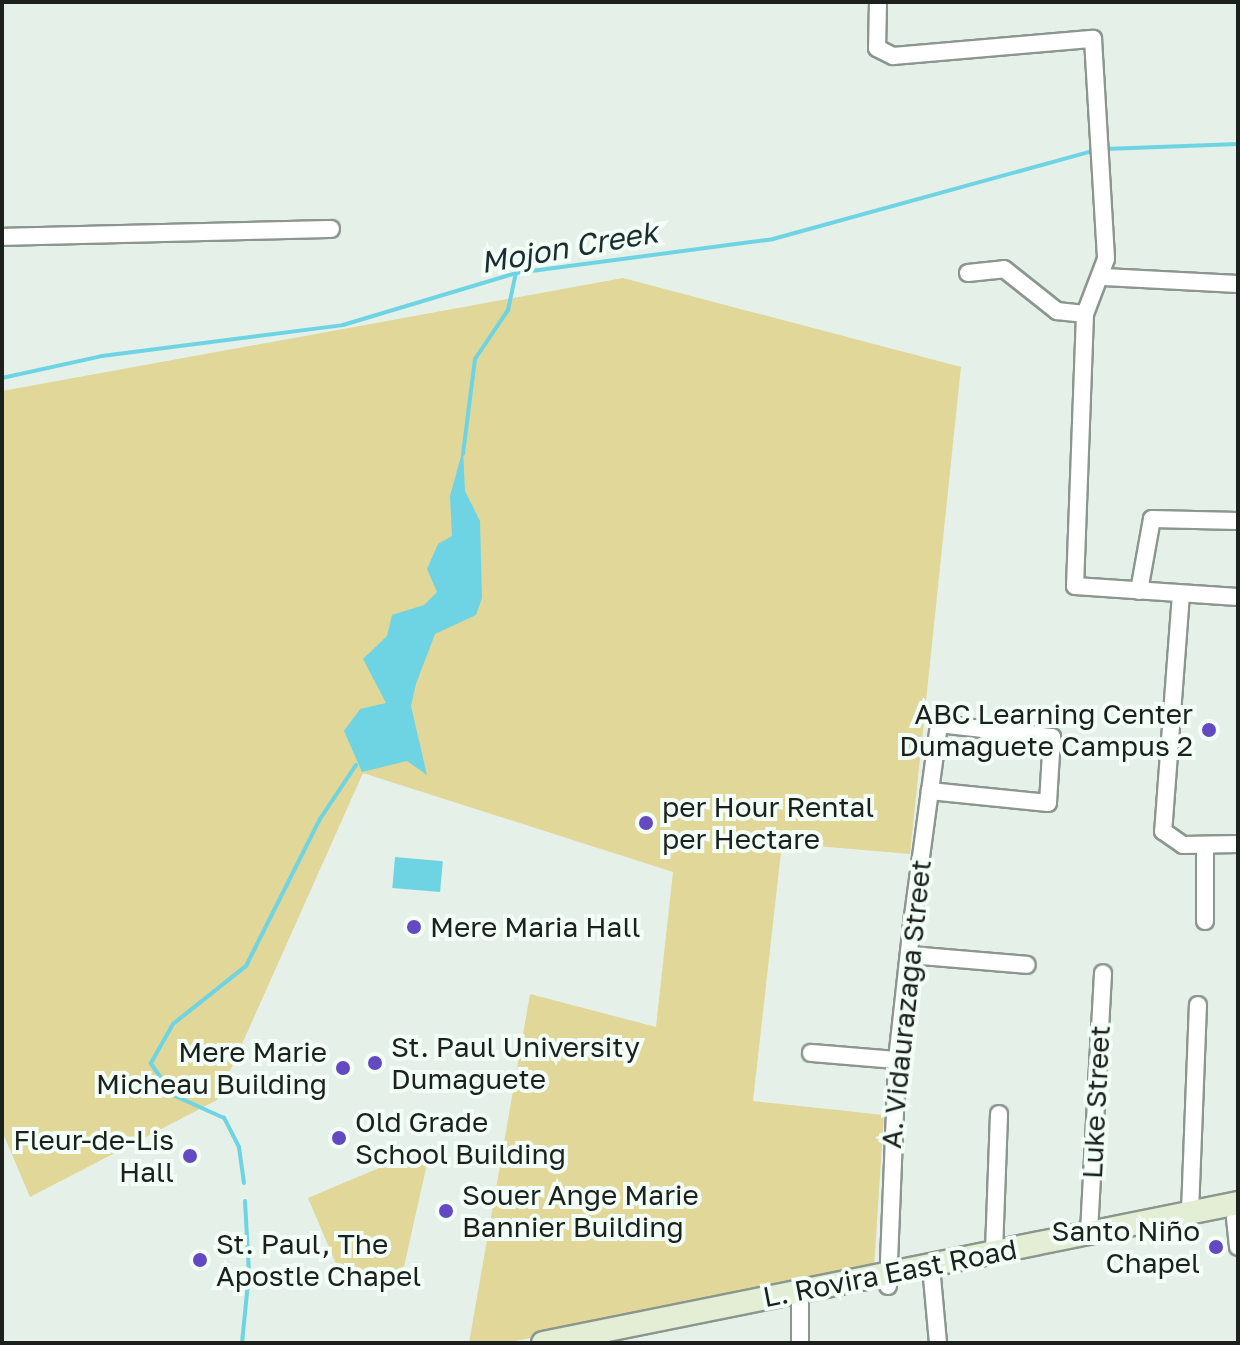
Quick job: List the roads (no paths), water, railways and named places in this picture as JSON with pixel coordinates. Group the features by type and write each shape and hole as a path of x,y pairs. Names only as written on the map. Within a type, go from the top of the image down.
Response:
{"main road":[{"name":"L. Rovira East Road","path":"605,1343 800,1303 994,1251 1049,1248 1089,1232 1221,1213"},
{"name":"L. Rovira East Road","path":"543,1343 888,1280 932,1277 1049,1248 1221,1213"}],"street":[{"path":"878,2 877,48 893,56 1093,39 1104,277 1085,314 1075,586 1238,597"},
{"path":"2,237 331,229"},
{"path":"968,273 1004,269 1057,311 1085,314"},
{"path":"1104,277 1238,284"},
{"path":"1139,591 1152,519 1238,521"},
{"path":"1181,594 1163,831 1174,844 1238,844"},
{"name":"A. Vidaurazaga Street","path":"888,1280 897,1060 909,955 930,791 939,724 1052,737 1048,803 930,791"},
{"path":"1205,845 1205,921"},
{"path":"909,955 1027,965"},
{"name":"Luke Street","path":"1089,1232 1103,973"},
{"path":"1198,1005 1221,1213 1238,1247"},
{"path":"811,1053 897,1060"},
{"path":"994,1251 999,1114"},
{"path":"932,1277 938,1343"},
{"path":"800,1303 800,1343"}],"water":[{"path":"463,449 465,491 480,521 482,598 476,615 435,634 416,684 411,706 427,775 407,761 362,772 344,731 360,709 386,703 363,659 387,636 392,615 424,605 437,592 427,569 438,544 452,536 450,496"},
{"path":"395,857 443,861 440,892 392,888"}],"waterway":[{"name":"Mojon Creek","path":"1105,149 1238,144"},
{"name":"Mojon Creek","path":"2,378 102,356 343,325 516,273 773,239 1093,151"},
{"path":"463,454 475,359 508,310 516,273"},
{"path":"244,1183 239,1147 224,1118 173,1095 151,1063 173,1024 246,966 320,819 356,765"},
{"path":"242,1343 249,1273 245,1201"}],"place":[{"name":"ABC Learning Center Dumaguete Campus 2","path":"1209,730"},
{"name":"per Hour Rental per Hectare","path":"646,823"},
{"name":"Mere Maria Hall","path":"414,927"},
{"name":"St. Paul University Dumaguete","path":"375,1063"},
{"name":"Mere Marie Micheau Building","path":"343,1068"},
{"name":"Old Grade School Building","path":"339,1138"},
{"name":"Fleur-de-Lis Hall","path":"190,1156"},
{"name":"Souer Ange Marie Bannier Building","path":"446,1211"},
{"name":"Santo Niño Chapel","path":"1216,1247"},
{"name":"St. Paul, The Apostle Chapel","path":"200,1260"}]}
